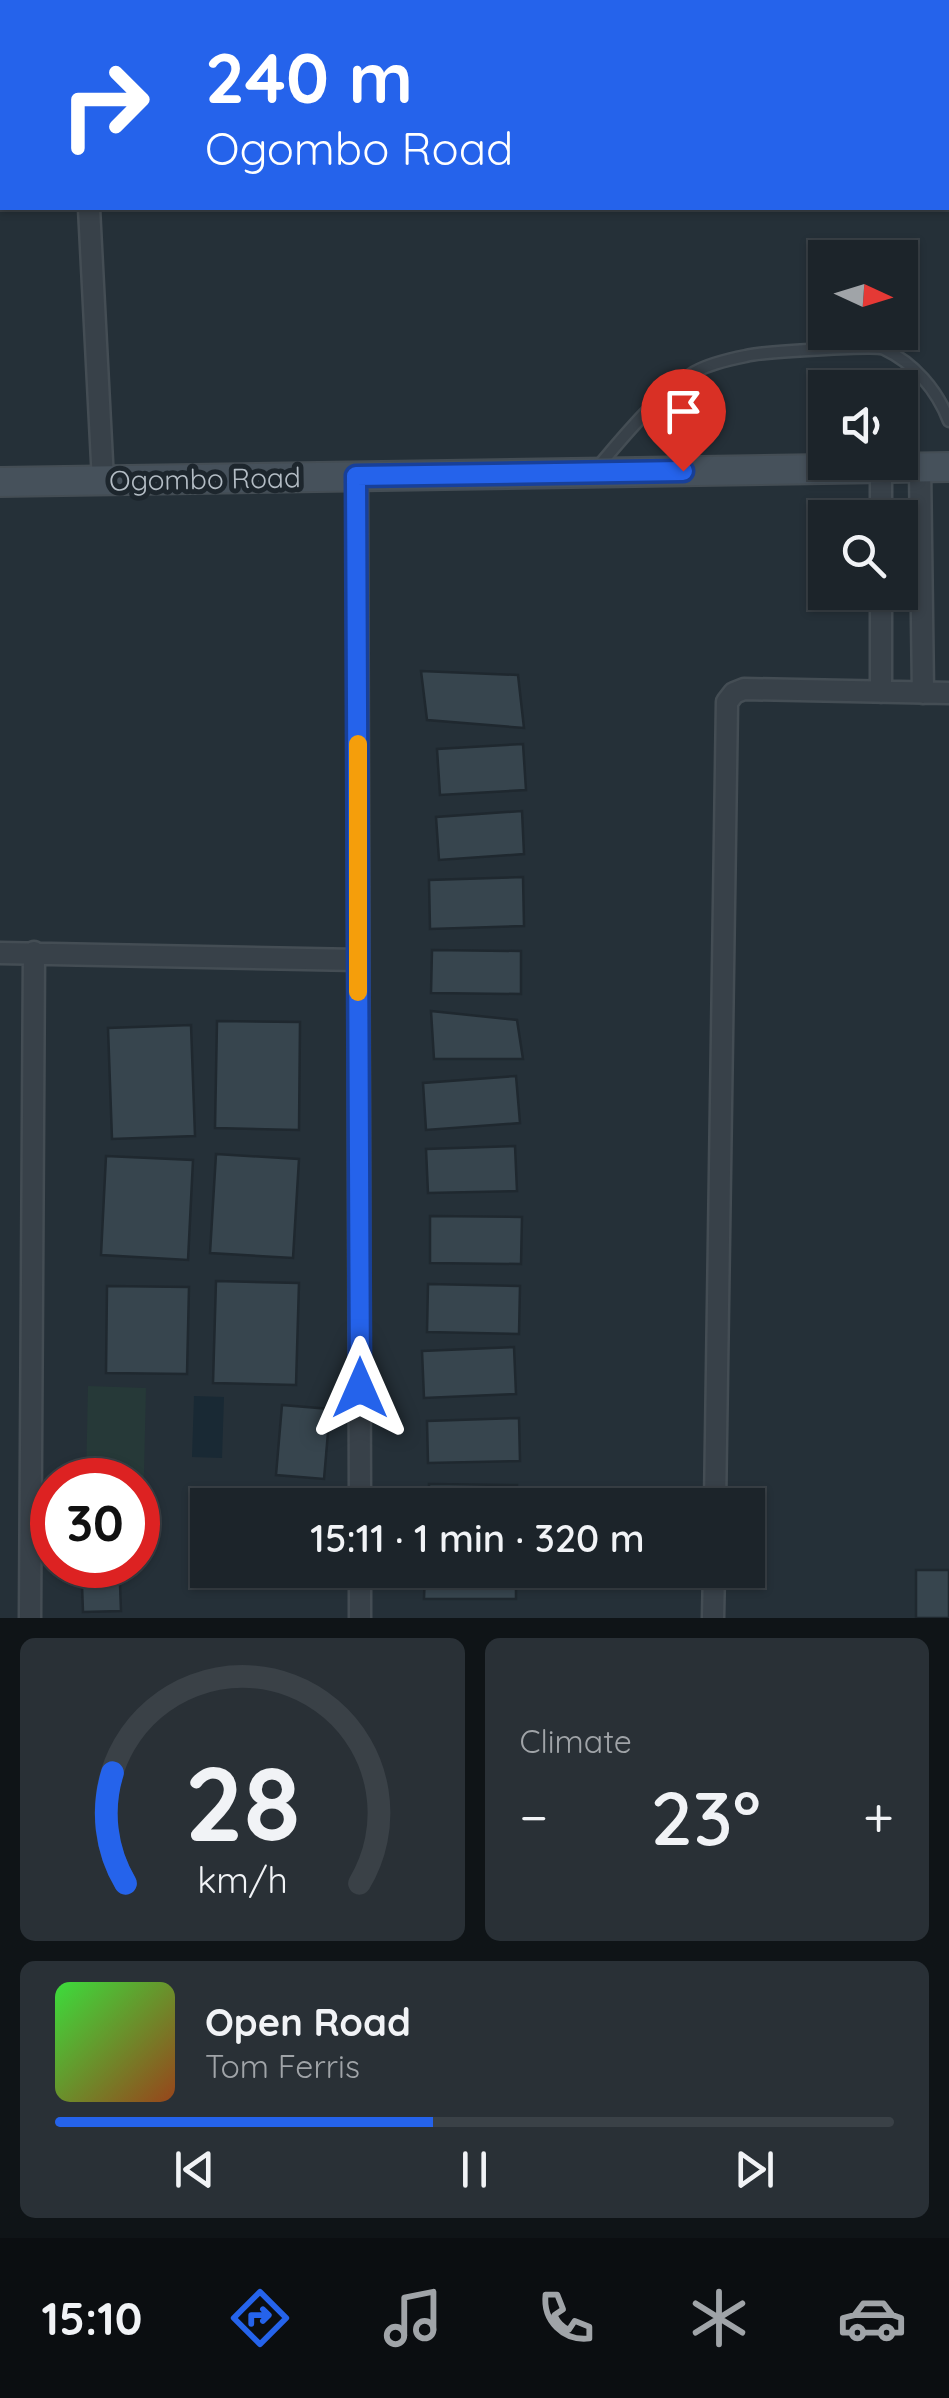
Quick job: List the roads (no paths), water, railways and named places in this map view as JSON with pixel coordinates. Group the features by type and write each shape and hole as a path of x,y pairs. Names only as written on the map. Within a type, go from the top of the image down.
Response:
{"main road":[{"name":"Ogombo Road","path":"920,467 949,467"},
{"name":"Ogombo Road","path":"0,482 808,471"}],"street":[{"path":"89,210 103,481"},
{"path":"920,467 923,693"},
{"path":"356,476 360,1488"},
{"path":"881,610 881,692"},
{"path":"715,1488 727,702 744,689 949,694"},
{"path":"30,1618 34,952"},
{"path":"0,953 358,960"},
{"path":"360,1588 360,1618"},
{"path":"714,1588 714,1618"}],"lane":[{"path":"593,473 666,394 698,371 749,355 880,347 910,366 939,397 949,421"}],"water":[{"path":"194,1396 224,1397 222,1458 192,1457"}]}
